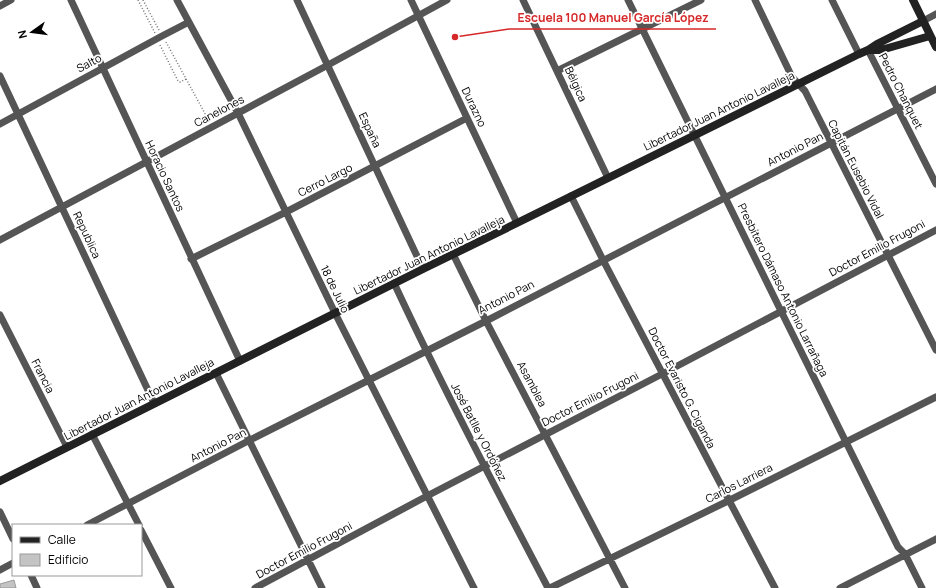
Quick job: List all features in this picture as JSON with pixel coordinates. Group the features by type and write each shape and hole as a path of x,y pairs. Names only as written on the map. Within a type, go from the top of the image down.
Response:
{"street":[{"path":"0,6 11,0"},
{"name":"Horacio Santos","path":"70,0 240,361"},
{"name":"18 de Julio","path":"177,0 238,113 334,313 474,588"},
{"name":"España","path":"297,0 423,269"},
{"name":"Durazno","path":"411,0 517,223"},
{"name":"Canelones","path":"0,240 447,0"},
{"name":"Bélgica","path":"523,0 608,178"},
{"name":"Presbítero Dámaso Antonio Larrañaga","path":"628,0 898,547 905,554 922,588"},
{"path":"557,70 701,0"},
{"name":"Capitán Eusebio Vidal","path":"754,0 792,77 805,91 936,350"},
{"path":"832,0 859,54"},
{"path":"913,0 936,47"},
{"name":"Libertador Juan Antonio Lavalleja","path":"0,481 394,283 868,50 936,14"},
{"name":"Salto","path":"0,124 189,22"},
{"name":"Libertador Juan Antonio Lavalleja","path":"868,50 881,50 930,36"},
{"name":"Pedro Chanquet","path":"868,50 936,184"},
{"name":"Republica","path":"0,76 154,403"},
{"name":"Antonio Pan","path":"89,524 936,89"},
{"name":"Cerro Largo","path":"191,259 286,212 467,118"},
{"name":"Doctor Evaristo G. Ciganda","path":"571,196 728,501 775,588"},
{"name":"Doctor Emilio Frugoni","path":"255,588 484,466 936,230"},
{"name":"Asamblea","path":"454,254 486,320 625,588"},
{"name":"José Batlle y Ordóñez","path":"394,283 426,351 484,466 549,588"},
{"name":"Francia","path":"0,315 3,330 67,447"},
{"path":"216,373 322,588"},
{"name":"Carlos Larriera","path":"549,588 728,501 936,397"},
{"path":"92,434 138,524"},
{"path":"0,512 12,537"},
{"path":"142,532 171,588"},
{"path":"840,588 936,538"},
{"path":"0,570 12,564"},
{"path":"31,576 37,588"}],"path":[{"path":"186,79 212,127"}],"building":[{"path":"14,580 16,588 0,588 0,584"}],"place":[{"name":"Escuela 100 Manuel García López","path":"455,37"}]}
